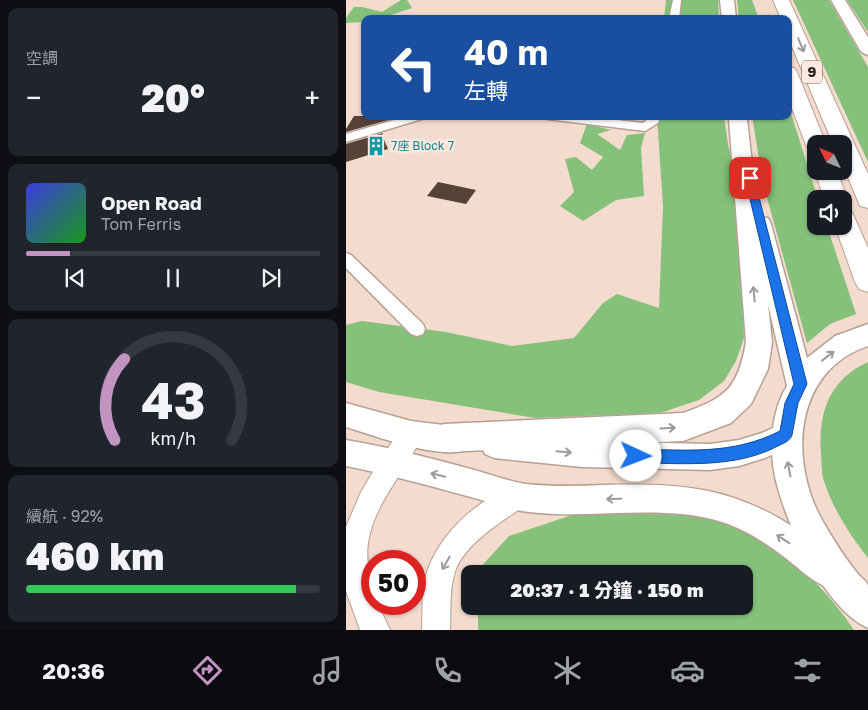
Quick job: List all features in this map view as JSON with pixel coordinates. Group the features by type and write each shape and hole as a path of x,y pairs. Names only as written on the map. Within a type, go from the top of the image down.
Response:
{"highway":[{"name":"9","path":"781,0 788,15"},
{"name":"9","path":"792,25 840,135"},
{"name":"9","path":"792,82 812,135"},
{"name":"9","path":"852,163 868,200"},
{"path":"850,235 868,282"}],"main road":[{"path":"727,0 729,15"},
{"path":"838,0 868,50"},
{"path":"738,120 754,197 800,384"},
{"path":"444,438 683,427 721,413 740,396 755,369 759,342 738,120"},
{"path":"864,336 832,352 800,384 792,403 786,435 787,456 793,489 808,528 830,564 864,606"},
{"path":"346,415 411,434 504,447 582,454 710,457 740,453 765,445 786,435"},
{"path":"346,453 485,486 516,496 569,500 659,499 691,501 722,508 751,520 781,537 810,558 864,606"}],"street":[{"path":"675,15 677,0"},
{"path":"346,138 407,120"},
{"path":"580,120 645,128 654,120"},
{"path":"346,259 416,329"},
{"path":"376,630 369,619 350,569 354,542 361,522 392,464 411,434"},
{"path":"436,630 438,594 442,571 454,550 465,535 476,525 516,496"}],"green space":[{"path":"401,0 407,0 412,8 391,15 361,15 361,22 346,23 346,18 354,7 382,12"},
{"path":"666,0 718,0 719,15 664,15"},
{"path":"737,0 752,0 758,15 739,15"},
{"path":"793,0 829,0 868,67 868,162"},
{"path":"847,0 868,0 868,32"},
{"path":"792,117 807,164 807,180 812,180 815,190 807,190 807,235 830,235 856,314 830,324 807,343 763,183 753,120 792,120"},
{"path":"657,120 725,120 728,145 738,183 744,338 736,361 724,381 699,400 660,413 535,418 379,392 346,382 346,325 362,321 446,332 512,346 574,338 603,303 617,294 659,308 663,207"},
{"path":"587,124 611,130 597,134 620,150 627,135 645,133 641,148 644,196 616,200 583,221 560,206 574,192 565,159 576,157 592,170 603,157 580,143"},
{"path":"868,362 868,558 832,502 822,475 821,439 824,412 835,388 855,369"},
{"path":"648,510 705,516 728,524 771,546 808,575 825,592 854,630 478,630 478,615 753,615 753,565 482,565 509,536 578,513"}],"building":[{"path":"354,116 361,116 361,120 388,120 346,132"},
{"path":"383,133 382,135 388,149 346,162 346,144"},
{"path":"438,182 476,190 466,204 427,196"}],"place":[{"name":"7座 Block 7","path":"376,146"}],"route":[{"path":"636,456 710,457 740,453 765,445 786,435 792,403 800,384 750,178"}]}
